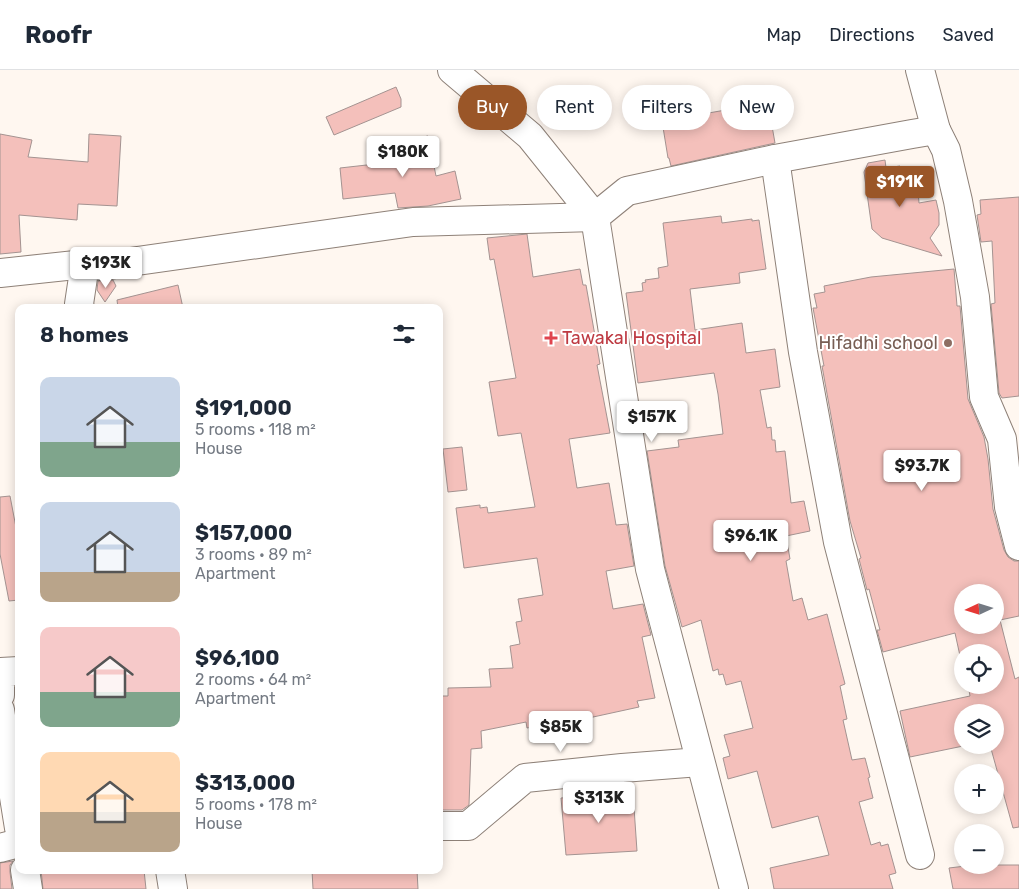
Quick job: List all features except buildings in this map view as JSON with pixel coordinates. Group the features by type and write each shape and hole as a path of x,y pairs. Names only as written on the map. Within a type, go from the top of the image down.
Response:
{"street":[{"path":"452,70 530,136 595,217 650,569 734,889"},
{"path":"920,70 936,130 946,150 958,201 975,296 984,396 1011,438 1009,507 1019,546"},
{"path":"0,273 85,264 102,266 412,222 595,217 627,191 775,159 936,130"},
{"path":"775,159 803,352 838,542 920,855"},
{"path":"79,304 85,264"},
{"path":"0,695 0,672 15,671"},
{"path":"0,710 15,803"},
{"path":"443,826 468,826 525,778 700,762"},
{"path":"0,848 15,844"},
{"path":"26,874 28,889"},
{"path":"171,874 173,889"}],"place":[{"name":"Tawakal Hospital","path":"551,338"},
{"name":"Hifadhi school","path":"948,343"}]}
